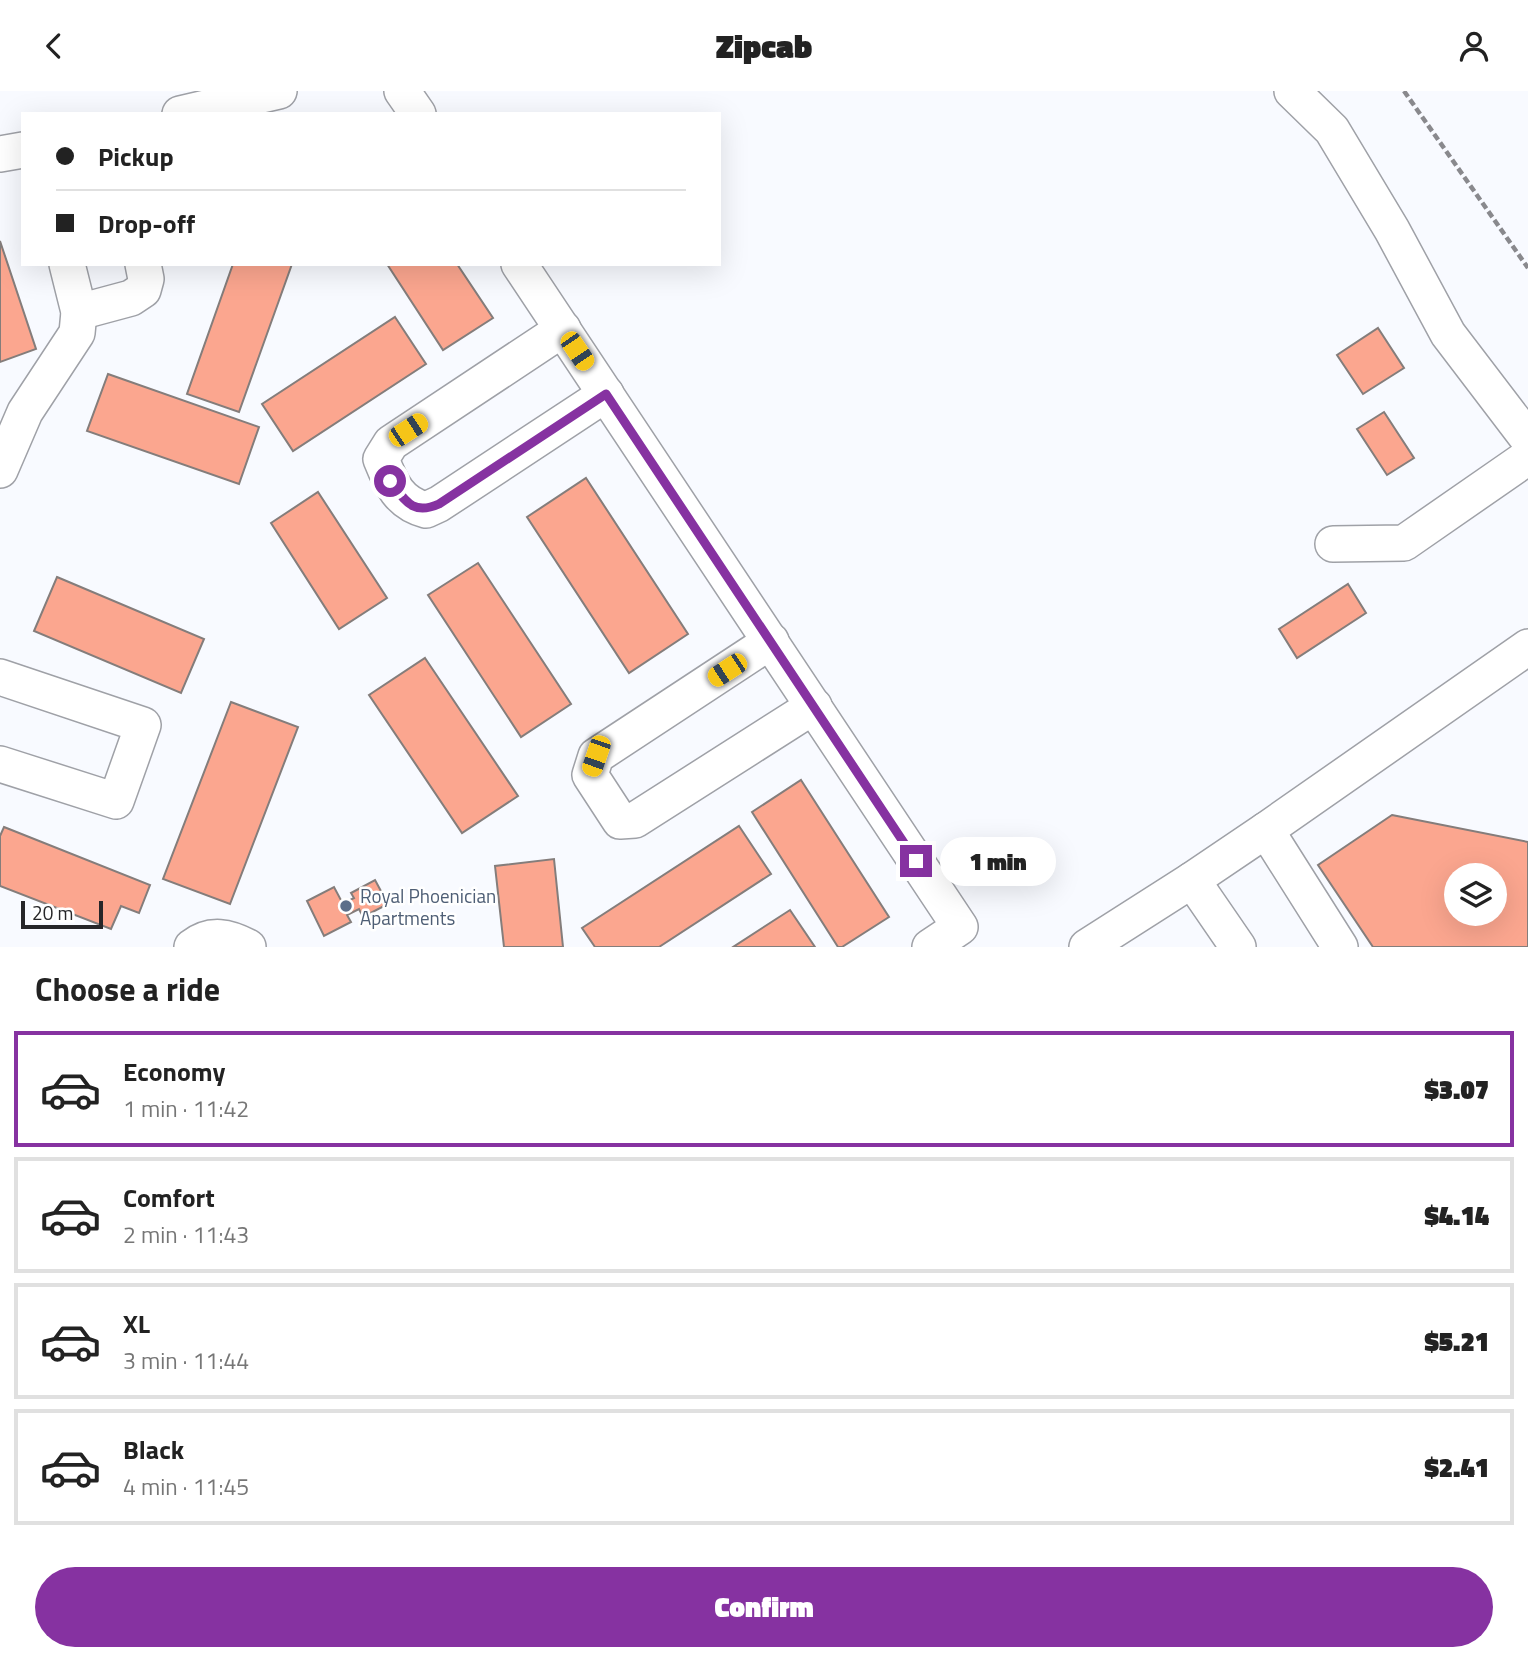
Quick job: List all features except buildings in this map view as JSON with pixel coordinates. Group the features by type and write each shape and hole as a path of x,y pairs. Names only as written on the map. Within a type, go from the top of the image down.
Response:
{"lane":[{"path":"189,112 279,91"},
{"path":"402,91 417,112"},
{"path":"1292,91 1332,129 1392,230 1448,334 1528,439"},
{"path":"0,155 21,150"},
{"path":"0,470 25,412 77,333 79,312 68,266"},
{"path":"79,312 131,298 144,290 146,279 143,266"},
{"path":"520,266 960,927 930,947"},
{"path":"563,329 391,443 381,459 390,481 410,506 426,510 606,394"},
{"path":"1333,544 1404,543 1528,457"},
{"path":"771,641 596,756 590,775 620,821 635,820 814,706"},
{"path":"1087,947 1266,830 1528,647"},
{"path":"0,677 142,725 116,801 0,764"},
{"path":"1266,830 1340,947"},
{"path":"1192,880 1238,947"},
{"path":"192,947 213,937 230,938 248,947"}],"path":[{"path":"1404,91 1528,268"}],"place":[{"name":"Royal Phoenician Apartments","path":"346,906"}],"route":[{"path":"390,481 410,506 426,510 606,394 916,861"}]}
